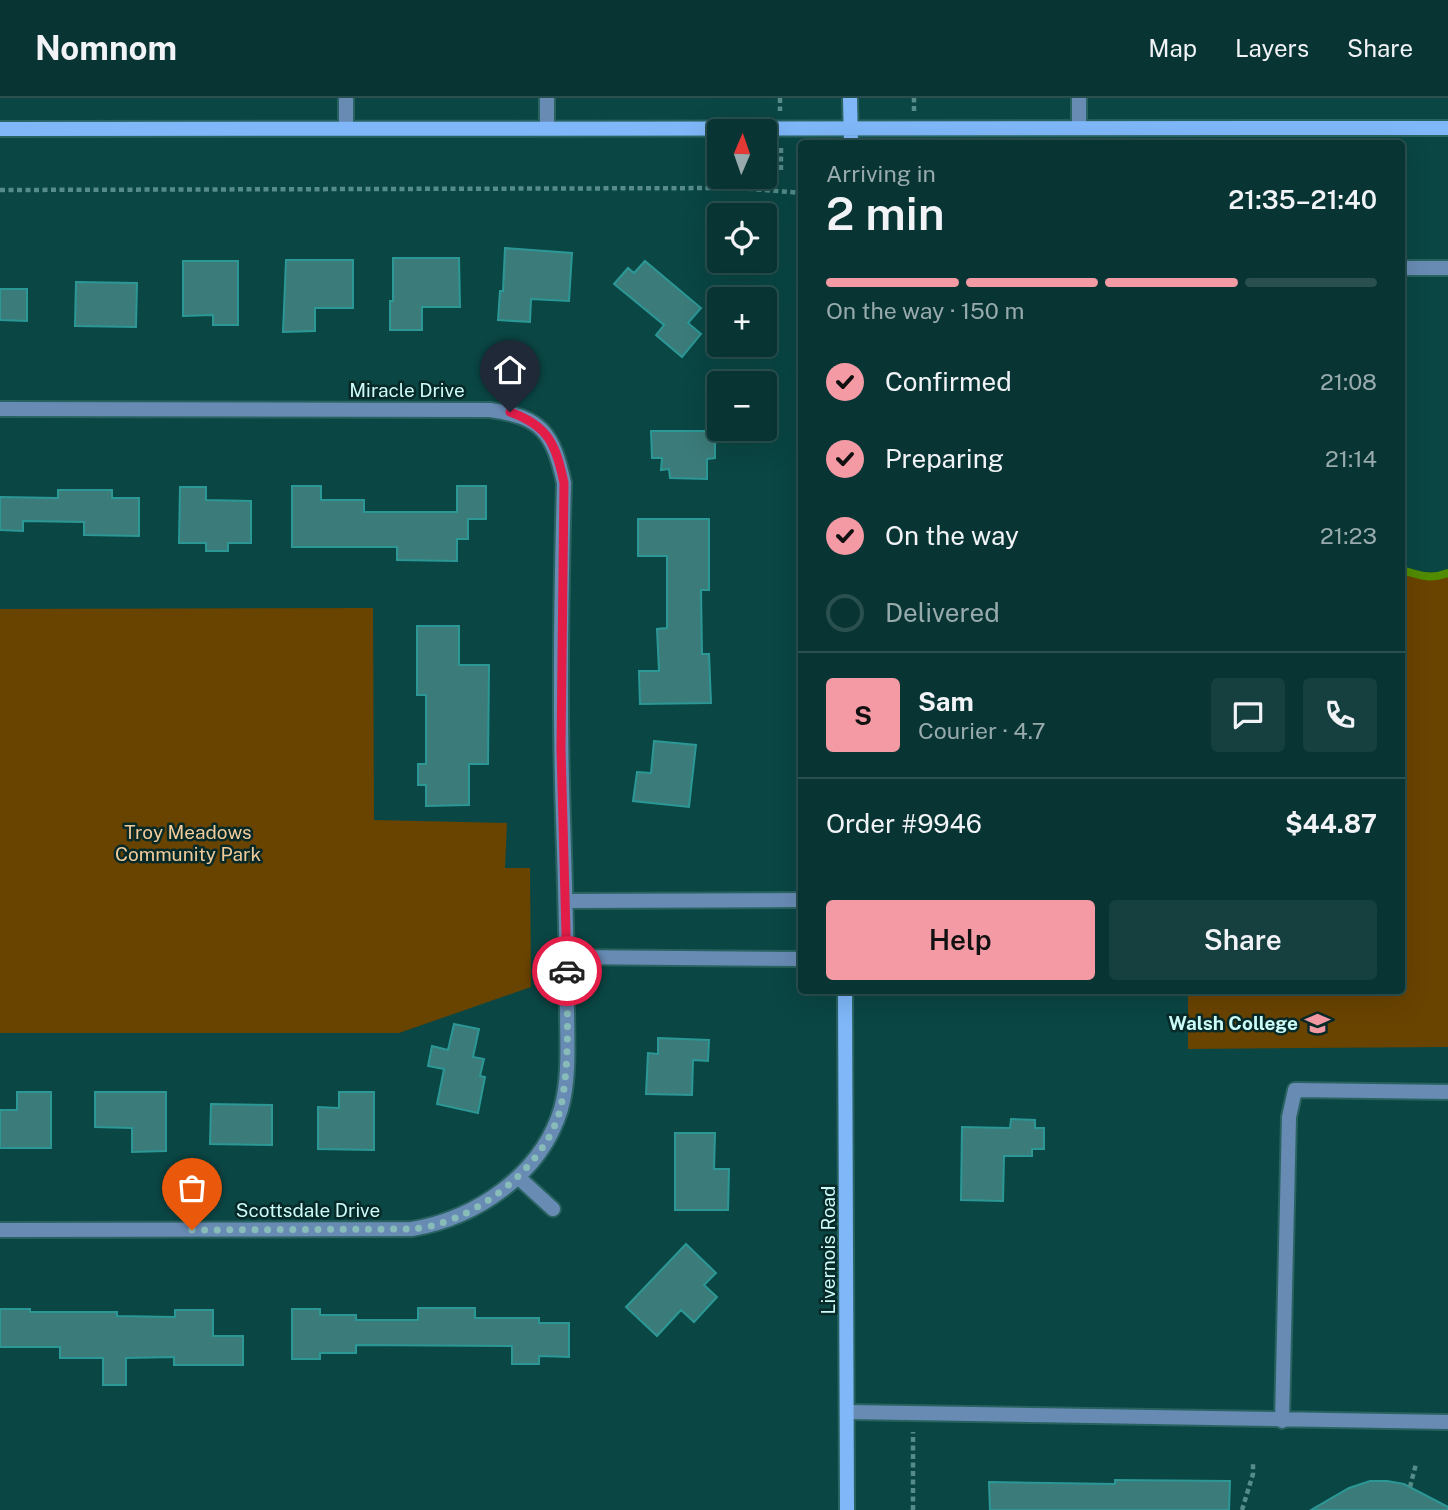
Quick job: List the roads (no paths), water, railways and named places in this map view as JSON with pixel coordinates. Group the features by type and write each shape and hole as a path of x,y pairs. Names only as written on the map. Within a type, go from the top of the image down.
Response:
{"main road":[{"path":"850,98 851,140"},
{"path":"0,129 1448,128"},
{"name":"Livernois Road","path":"845,994 847,1510"}],"street":[{"path":"346,98 346,128"},
{"path":"547,98 547,128"},
{"path":"1079,98 1079,127"},
{"path":"1405,268 1448,268"},
{"name":"Miracle Drive","path":"0,410 490,410 527,418 542,429 552,441 564,483 561,749 567,901"},
{"path":"567,901 798,900"},
{"name":"Scottsdale Drive","path":"0,1230 412,1229 439,1224 466,1213 493,1197 518,1177 548,1137 561,1109 567,1054 567,901"},
{"path":"567,957 798,958"},
{"path":"1282,1421 1289,1116 1295,1090 1448,1092"},
{"path":"518,1177 553,1209"},
{"path":"848,1412 1448,1422"}],"waterway":[{"path":"1405,571 1430,576 1448,573"}],"place":[{"name":"Walsh College","path":"1318,1023"}],"park label":[{"name":"Troy Meadows Community Park","path":"188,843"}]}
